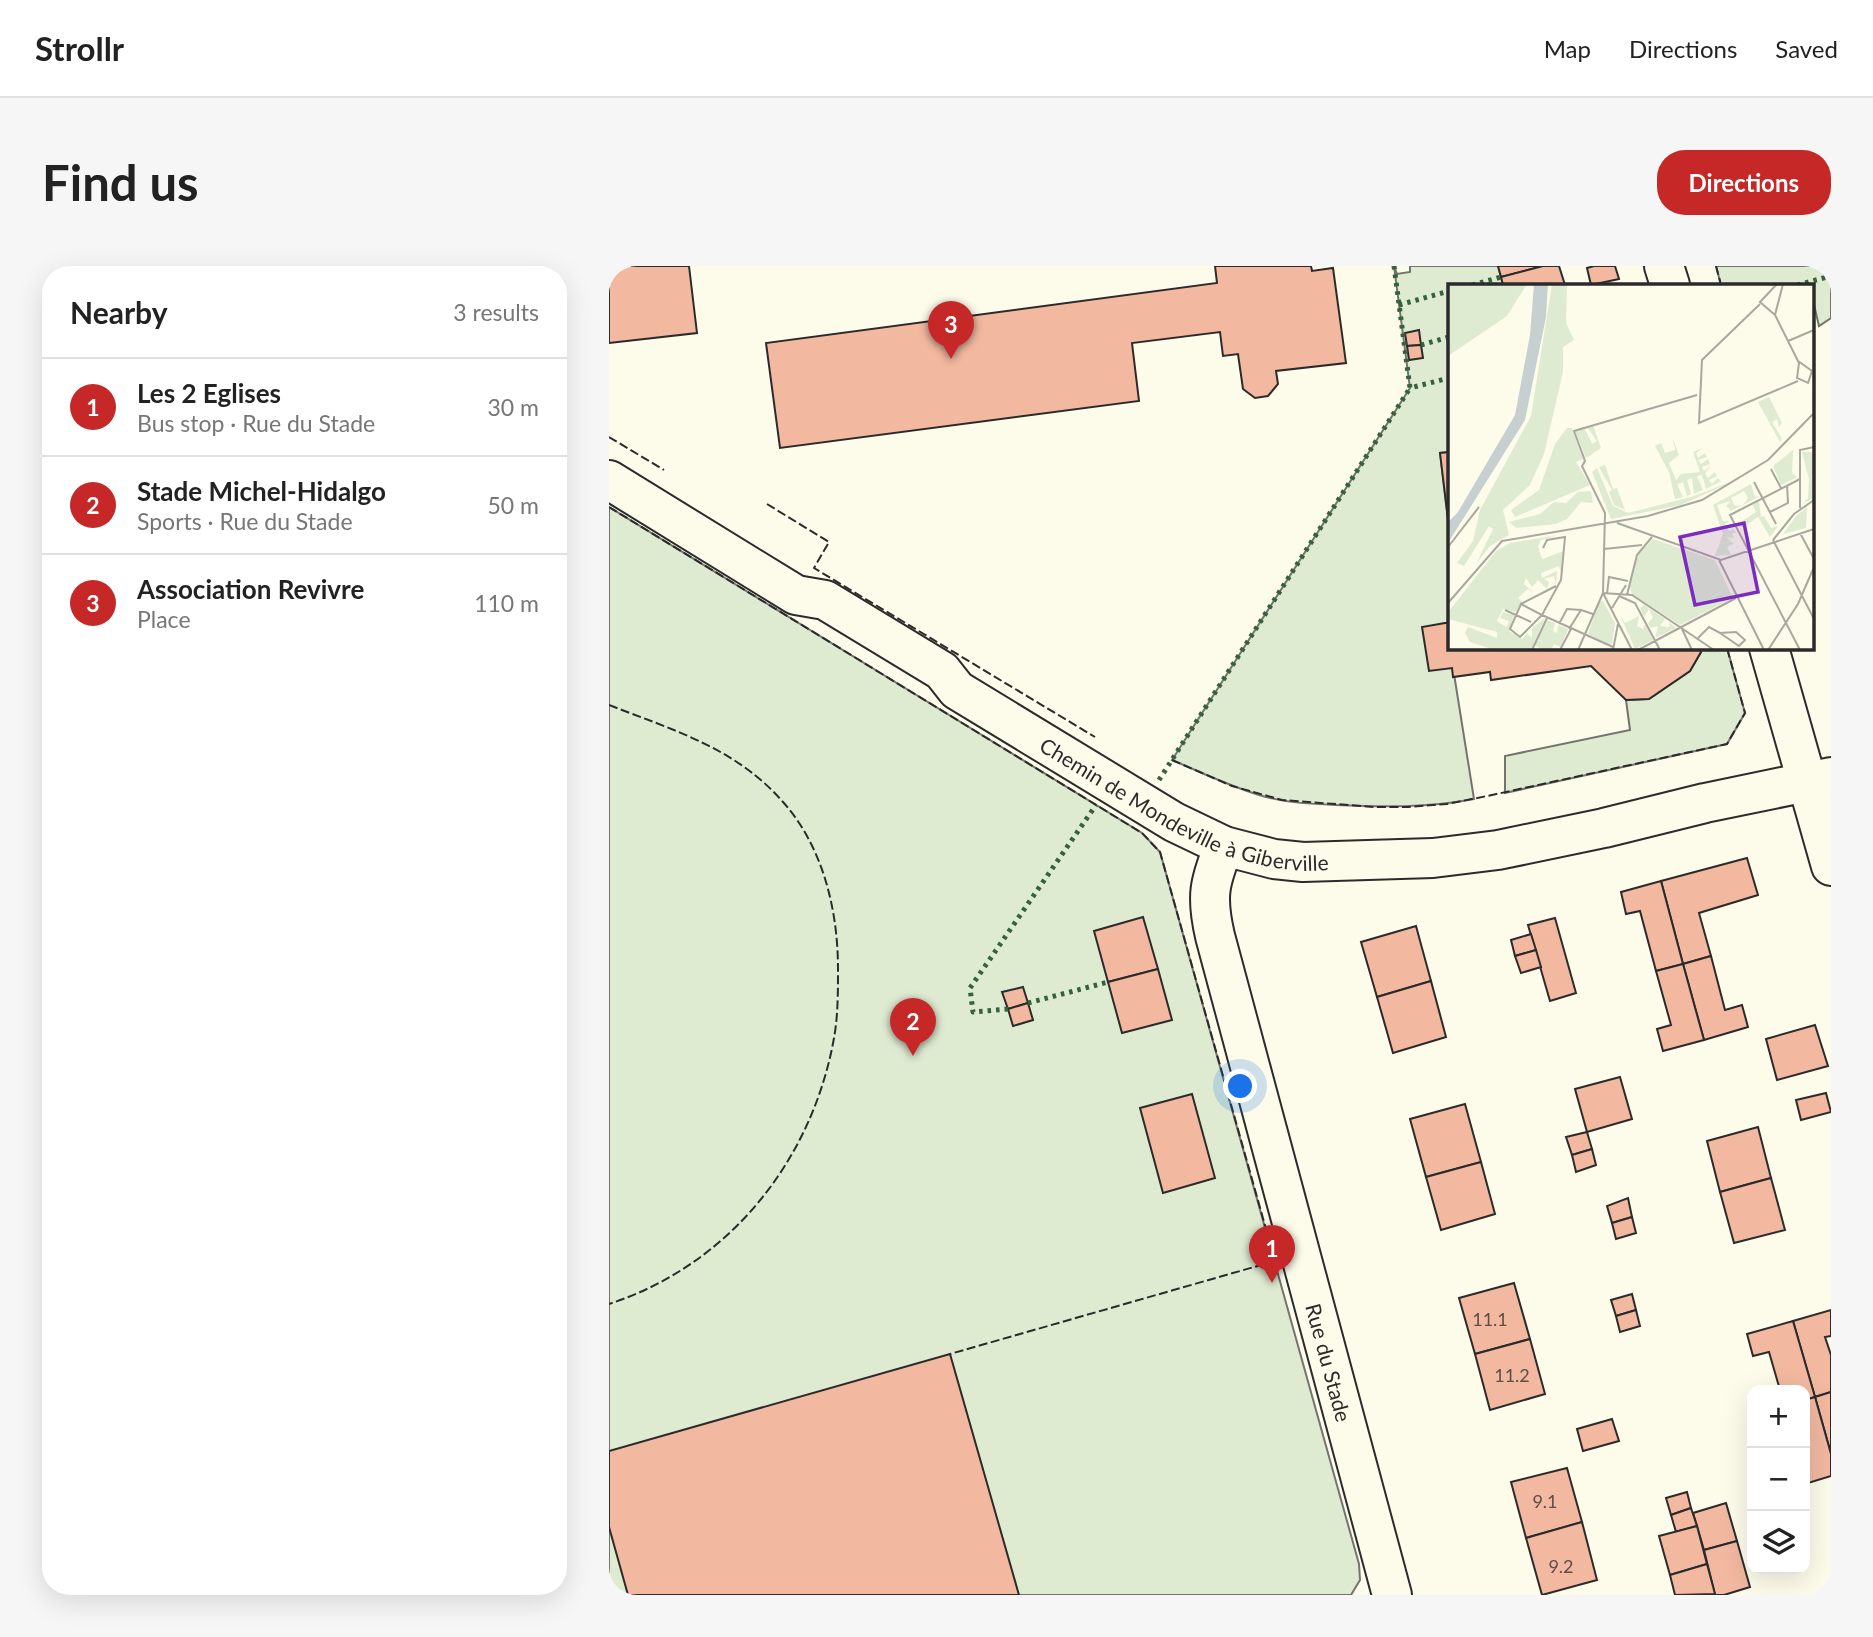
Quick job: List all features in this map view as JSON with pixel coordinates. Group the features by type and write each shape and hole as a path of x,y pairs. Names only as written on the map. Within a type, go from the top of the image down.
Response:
{"street":[{"path":"1664,266 1670,284"},
{"name":"Chemin de Mondeville à Giberville","path":"609,480 796,595 825,600 941,671 957,690 1174,821 1224,846 1274,859 1329,863 1433,859 1498,850 1819,780"},
{"path":"1769,649 1794,739 1819,780 1831,866"},
{"name":"Rue du Stade","path":"1224,846 1210,886 1209,908 1212,922 1392,1595"}],"green space":[{"path":"1394,266 1397,274 1410,272 1410,266 1498,266 1503,284 1448,284 1448,452 1440,453 1448,520 1448,649 1474,799 1439,804 1388,806 1292,802 1230,785 1172,760 1410,388"},
{"path":"1716,266 1831,266 1831,318 1819,326 1813,300 1813,284 1721,284"},
{"path":"609,507 1142,833 1160,852 1359,1564 1360,1580 1351,1595 609,1595"},
{"path":"1700,649 1727,649 1745,713 1727,744 1505,793 1505,756 1630,730 1626,700 1649,699 1690,671"}],"building":[{"path":"609,266 689,266 697,333 609,343"},
{"path":"1215,266 1311,266 1312,271 1333,268 1346,363 1276,371 1278,384 1268,396 1255,398 1243,389 1238,354 1223,356 1220,332 1132,343 1139,401 780,448 766,343 1217,283"},
{"path":"1498,266 1543,266 1501,277"},
{"path":"1543,266 1559,266 1565,284 1503,284 1501,277"},
{"path":"1615,266 1619,279 1591,284 1587,268"},
{"path":"1419,330 1421,345 1407,346 1405,333"},
{"path":"1421,345 1423,358 1409,360 1407,346"},
{"path":"1448,452 1448,520 1440,453"},
{"path":"1448,623 1448,649 1700,649 1701,652 1690,671 1649,699 1626,700 1591,666 1491,680 1490,672 1453,677 1452,668 1429,671 1422,627"},
{"path":"1747,858 1758,895 1699,913 1711,956 1683,964 1661,881"},
{"path":"1661,881 1683,964 1656,971 1640,911 1626,914 1621,892"},
{"path":"1143,917 1158,969 1108,982 1094,931"},
{"path":"1555,918 1576,993 1550,1001 1528,925"},
{"path":"1416,926 1431,981 1377,997 1361,942"},
{"path":"1531,934 1536,950 1515,956 1511,940"},
{"path":"1536,950 1541,967 1521,973 1515,956"},
{"path":"1711,956 1725,1010 1742,1005 1748,1027 1704,1040 1683,964"},
{"path":"1683,964 1704,1040 1663,1051 1657,1029 1671,1025 1656,971"},
{"path":"1158,969 1172,1020 1122,1033 1108,982"},
{"path":"1431,981 1446,1037 1393,1053 1377,997"},
{"path":"1023,987 1028,1003 1008,1009 1002,992"},
{"path":"1028,1003 1033,1020 1013,1026 1008,1009"},
{"path":"1815,1025 1828,1066 1777,1080 1766,1039"},
{"path":"1620,1077 1632,1119 1587,1132 1575,1089"},
{"path":"1826,1093 1831,1112 1801,1120 1796,1100"},
{"path":"1192,1094 1215,1178 1163,1193 1140,1108"},
{"path":"1465,1104 1481,1162 1426,1177 1410,1119"},
{"path":"1758,1127 1771,1178 1720,1192 1707,1141"},
{"path":"1587,1132 1592,1149 1572,1155 1566,1137"},
{"path":"1592,1149 1596,1165 1576,1172 1572,1155"},
{"path":"1481,1162 1495,1214 1441,1230 1426,1177"},
{"path":"1771,1178 1785,1230 1734,1243 1720,1192"},
{"path":"1628,1198 1632,1217 1612,1223 1607,1206"},
{"path":"1632,1217 1636,1233 1616,1239 1612,1223"},
{"path":"1514,1283 1530,1339 1475,1354 1459,1298"},
{"path":"1632,1294 1636,1310 1616,1316 1611,1300"},
{"path":"1636,1310 1640,1326 1620,1332 1616,1316"},
{"path":"1831,1310 1831,1336 1825,1337 1831,1355 1831,1392 1815,1397 1793,1321"},
{"path":"1793,1321 1815,1397 1810,1398 1810,1385 1779,1385 1769,1352 1753,1356 1747,1334"},
{"path":"1530,1339 1545,1394 1490,1410 1475,1354"},
{"path":"950,1354 1019,1595 628,1595 609,1527 609,1451"},
{"path":"1831,1392 1831,1454 1815,1397"},
{"path":"1815,1397 1831,1454 1831,1476 1810,1482 1810,1448 1810,1398"},
{"path":"1612,1419 1619,1441 1583,1451 1577,1429"},
{"path":"1567,1468 1582,1522 1526,1538 1511,1482"},
{"path":"1687,1492 1691,1508 1671,1515 1666,1498"},
{"path":"1726,1503 1737,1541 1704,1550 1693,1513"},
{"path":"1691,1508 1697,1526 1676,1532 1671,1515"},
{"path":"1582,1522 1597,1580 1542,1595 1526,1538"},
{"path":"1697,1526 1707,1564 1670,1575 1659,1536"},
{"path":"1737,1541 1750,1587 1715,1595 1704,1550"},
{"path":"1707,1564 1715,1594 1675,1595 1670,1575"}],"hedge":[{"path":"1394,266 1410,388 1448,378"},
{"path":"1801,284 1831,276"},
{"path":"1476,284 1501,277"},
{"path":"1399,305 1448,291"},
{"path":"1421,345 1448,337"},
{"path":"1159,780 1410,388"},
{"path":"1008,1009 973,1012 970,988 1096,805"},
{"path":"1028,1003 1108,982"}],"fence":[{"path":"1716,266 1721,284"},
{"path":"609,437 664,470"},
{"path":"767,504 829,542 814,568 1095,737"},
{"path":"609,507 1142,833 1160,852 1275,1261 950,1354"},
{"path":"1172,760 1232,786 1282,800 1375,807 1447,804 1727,744 1745,713 1727,649"},
{"path":"609,705 680,732 724,754 765,783 783,802 808,839 825,880 835,924 838,969 834,1038 823,1083 806,1126 785,1166 758,1202 727,1235 692,1263 652,1286 609,1304"}],"place":[{"name":"Association Revivre","path":"951,359"},
{"name":"Stade Michel-Hidalgo","path":"913,1056"},
{"name":"Les 2 Eglises","path":"1272,1283"}]}
